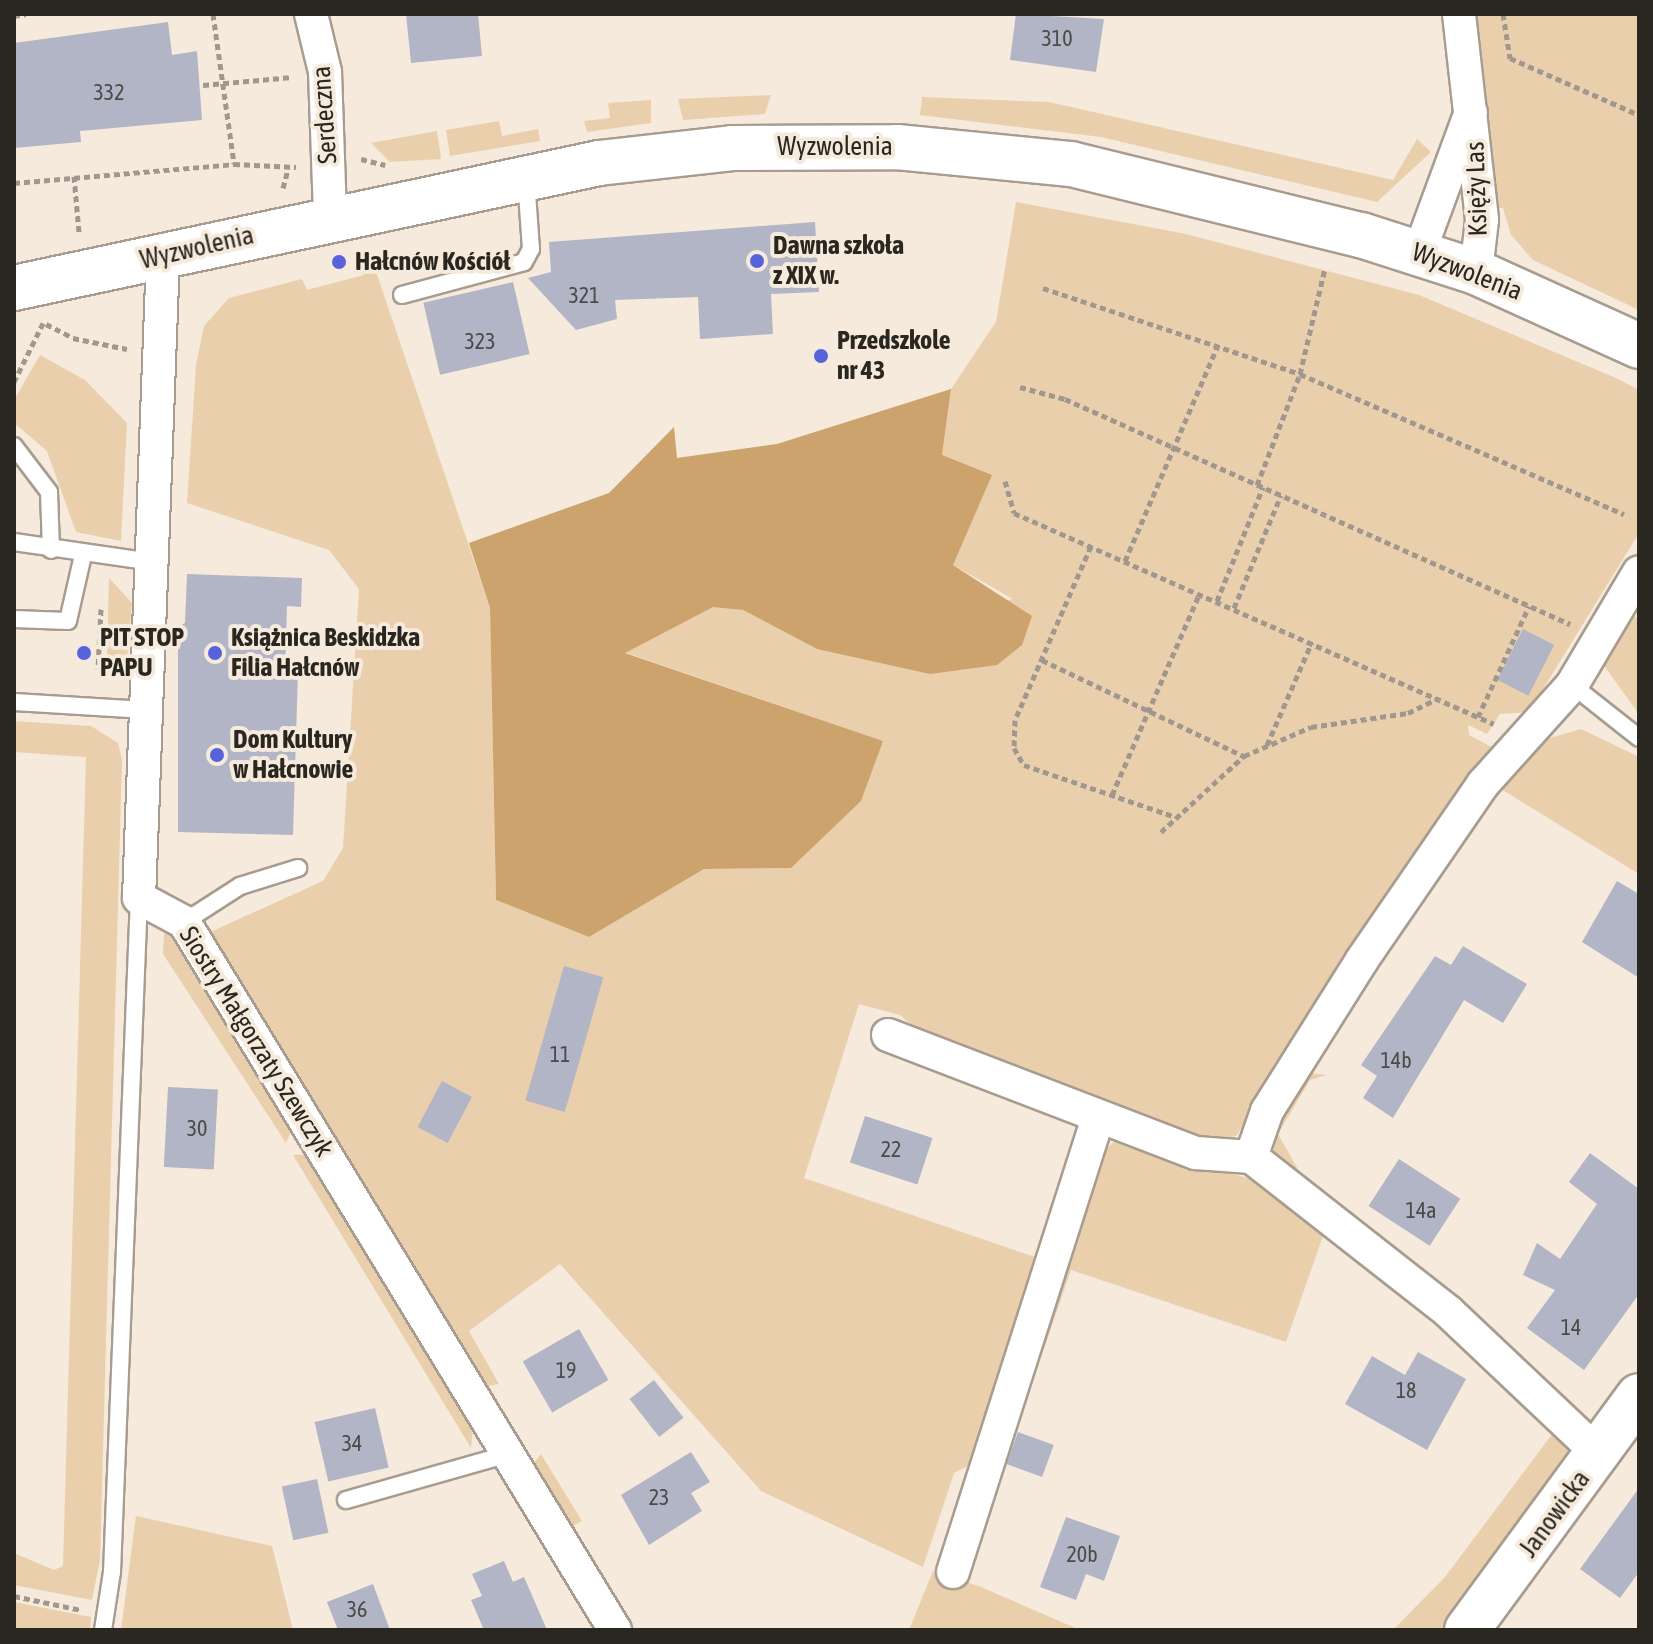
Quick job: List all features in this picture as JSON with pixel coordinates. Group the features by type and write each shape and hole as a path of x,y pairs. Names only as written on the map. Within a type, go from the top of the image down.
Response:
{"street":[{"name":"Serdeczna","path":"311,14 325,72 330,217"},
{"name":"Księży Las","path":"1459,14 1473,105 1482,220 1476,272"},
{"name":"Księży Las","path":"1419,253 1473,105"},
{"name":"Wyzwolenia","path":"22,307 163,256 526,175 732,148 983,152 1152,181 1419,253 1476,272 1639,346"},
{"path":"139,898 163,256"},
{"path":"1251,1157 1267,1111 1362,960 1483,784 1527,740 1572,685 1639,572"},
{"name":"Siostry Małgorzaty Szewczyk","path":"139,898 184,922 615,1630"},
{"path":"888,1035 1196,1153 1251,1157 1449,1312 1599,1454"},
{"path":"953,1572 1098,1118"},
{"name":"Janowicka","path":"1467,1630 1635,1409"}],"lane":[{"path":"402,295 524,262 531,249 526,175"},
{"path":"14,446 49,492 51,550"},
{"path":"14,542 83,555 152,562"},
{"path":"14,619 68,621 83,555"},
{"path":"1572,685 1639,738"},
{"path":"14,702 146,710"},
{"path":"184,922 240,886 298,868"},
{"path":"104,1622 139,898"},
{"path":"346,1500 509,1454"}],"path":[{"path":"14,16 26,14"},
{"path":"213,14 234,164"},
{"path":"1503,14 1510,58 1639,115"},
{"path":"203,85 223,86 325,72"},
{"path":"14,183 234,164 330,163"},
{"path":"1217,601 1300,374 1336,229"},
{"path":"1043,288 1300,374 1624,514"},
{"path":"14,382 45,323 22,307"},
{"path":"1125,561 1218,345"},
{"path":"1020,387 1176,448 1529,606 1598,641"},
{"path":"1005,481 1014,513 1312,642 1527,740"},
{"path":"1234,608 1281,495"},
{"path":"1091,546 1012,730 1018,758 1173,816"},
{"path":"104,558 98,669 148,670"},
{"path":"1112,795 1200,593"},
{"path":"1478,717 1529,606"},
{"path":"1266,746 1312,642"},
{"path":"1042,660 1244,756"},
{"path":"1161,832 1173,816 1244,756 1311,727 1422,710 1437,699"},
{"path":"14,1596 104,1622"}],"shaded area":[{"path":"1473,14 1639,14 1639,310 1533,260 1511,235 1503,208 1492,208"},
{"path":"771,95 765,114 683,120 678,99"},
{"path":"922,97 1049,102 1393,180 1417,139 1431,152 1377,202 1101,137 920,115"},
{"path":"651,100 651,123 587,132 584,121 610,118 608,103"},
{"path":"499,121 502,136 538,129 540,141 450,156 446,130"},
{"path":"437,131 441,159 390,162 371,143"},
{"path":"1016,202 1186,234 1419,295 1639,390 1639,533 1529,712 1500,714 1487,734 1468,725 1469,735 1497,750 1236,1136 1203,1143 932,1042 900,1015 859,1004 804,1178 1038,1258 1081,1129 910,1058 1086,1125 974,1463 954,1473 923,1567 761,1491 560,1264 469,1331 499,1384 488,1386 208,933 323,881 343,848 359,589 329,550 187,503 196,365 204,326 229,298 302,279 307,290 364,275 359,257 370,254 490,608 496,900 589,937 704,869 791,868 882,741 624,652 713,606 743,610 817,649 1013,599 953,565 942,455 951,389 996,322"},
{"path":"40,355 85,380 127,423 121,541 76,532 47,451 14,423 14,400"},
{"path":"951,389 942,455 992,475 953,565 1032,616 1022,645 997,665 930,674 817,649 743,610 713,607 625,653 883,741 861,801 791,868 704,869 589,937 496,900 490,608 469,543 609,493 674,427 677,458 777,444"},
{"path":"109,578 132,603 127,658 107,657"},
{"path":"1633,615 1639,620 1639,714 1602,663"},
{"path":"14,721 91,726 118,743 122,760 100,1560 92,1600 14,1585 14,1553 54,1570 63,1566 86,757 14,752"},
{"path":"1581,729 1639,757 1639,874 1501,789 1524,756 1550,738"},
{"path":"171,932 293,1127 286,1143 163,954 164,934"},
{"path":"1308,1073 1327,1075 1310,1080 1278,1134 1300,1173 1378,1237 1274,1155 1272,1126"},
{"path":"1118,1139 1257,1181 1404,1295 1323,1236 1286,1342 1071,1270 1044,1349 1038,1339 1104,1150"},
{"path":"310,1154 473,1425 471,1448 293,1155"},
{"path":"1553,1433 1572,1450 1570,1462 1474,1592 1442,1630 1393,1630 1445,1577"},
{"path":"541,1454 582,1521 570,1528 533,1464"},
{"path":"136,1516 272,1546 293,1630 121,1630"},
{"path":"933,1571 981,1587 1080,1630 909,1630"},
{"path":"14,1602 91,1617 90,1630 14,1630"}],"building":[{"path":"406,14 478,14 482,56 411,63"},
{"path":"1016,14 1104,19 1096,72 1010,60"},
{"path":"168,22 172,55 197,51 202,120 80,131 81,142 14,148 14,43"},
{"path":"815,222 819,292 771,294 773,334 700,339 698,297 615,300 617,319 576,330 528,278 551,272 549,242"},
{"path":"513,282 530,354 440,375 423,303"},
{"path":"187,574 302,578 301,607 287,606 285,672 298,672 293,835 178,832 178,627 185,623"},
{"path":"1523,629 1554,645 1528,696 1497,680"},
{"path":"1617,881 1639,894 1639,978 1582,942"},
{"path":"1463,946 1527,984 1503,1023 1464,1000 1393,1118 1363,1098 1377,1076 1361,1065 1435,956 1451,965"},
{"path":"564,966 603,977 565,1112 525,1101"},
{"path":"442,1081 472,1097 448,1143 418,1127"},
{"path":"168,1087 218,1090 214,1170 164,1167"},
{"path":"865,1116 933,1138 917,1185 850,1163"},
{"path":"1590,1153 1639,1189 1639,1294 1584,1370 1527,1328 1555,1290 1523,1275 1537,1243 1560,1259 1597,1204 1569,1182"},
{"path":"1399,1159 1460,1199 1430,1246 1369,1206"},
{"path":"579,1329 608,1380 552,1413 523,1362"},
{"path":"1418,1352 1466,1379 1427,1450 1345,1404 1372,1356 1405,1375"},
{"path":"654,1380 684,1418 659,1437 630,1399"},
{"path":"375,1408 389,1467 328,1481 315,1422"},
{"path":"1018,1432 1054,1445 1042,1477 1006,1464"},
{"path":"691,1452 710,1482 691,1493 702,1511 649,1545 621,1495"},
{"path":"317,1479 328,1533 293,1540 282,1486"},
{"path":"1639,1488 1639,1572 1620,1598 1580,1569"},
{"path":"1066,1517 1120,1536 1104,1581 1086,1574 1076,1600 1040,1587"},
{"path":"504,1561 513,1582 524,1577 547,1630 484,1630 471,1600 482,1596 472,1574"},
{"path":"373,1584 390,1630 338,1630 327,1602"}],"place":[{"name":"Dawna szkoła z XIX w.","path":"757,261"},
{"name":"Hałcnów Kościół","path":"339,262"},
{"name":"Przedszkole nr 43","path":"821,356"},
{"name":"PIT STOP PAPU","path":"84,653"},
{"name":"Książnica Beskidzka Filia Hałcnów","path":"215,653"},
{"name":"Dom Kultury w Hałcnowie","path":"217,755"}]}
